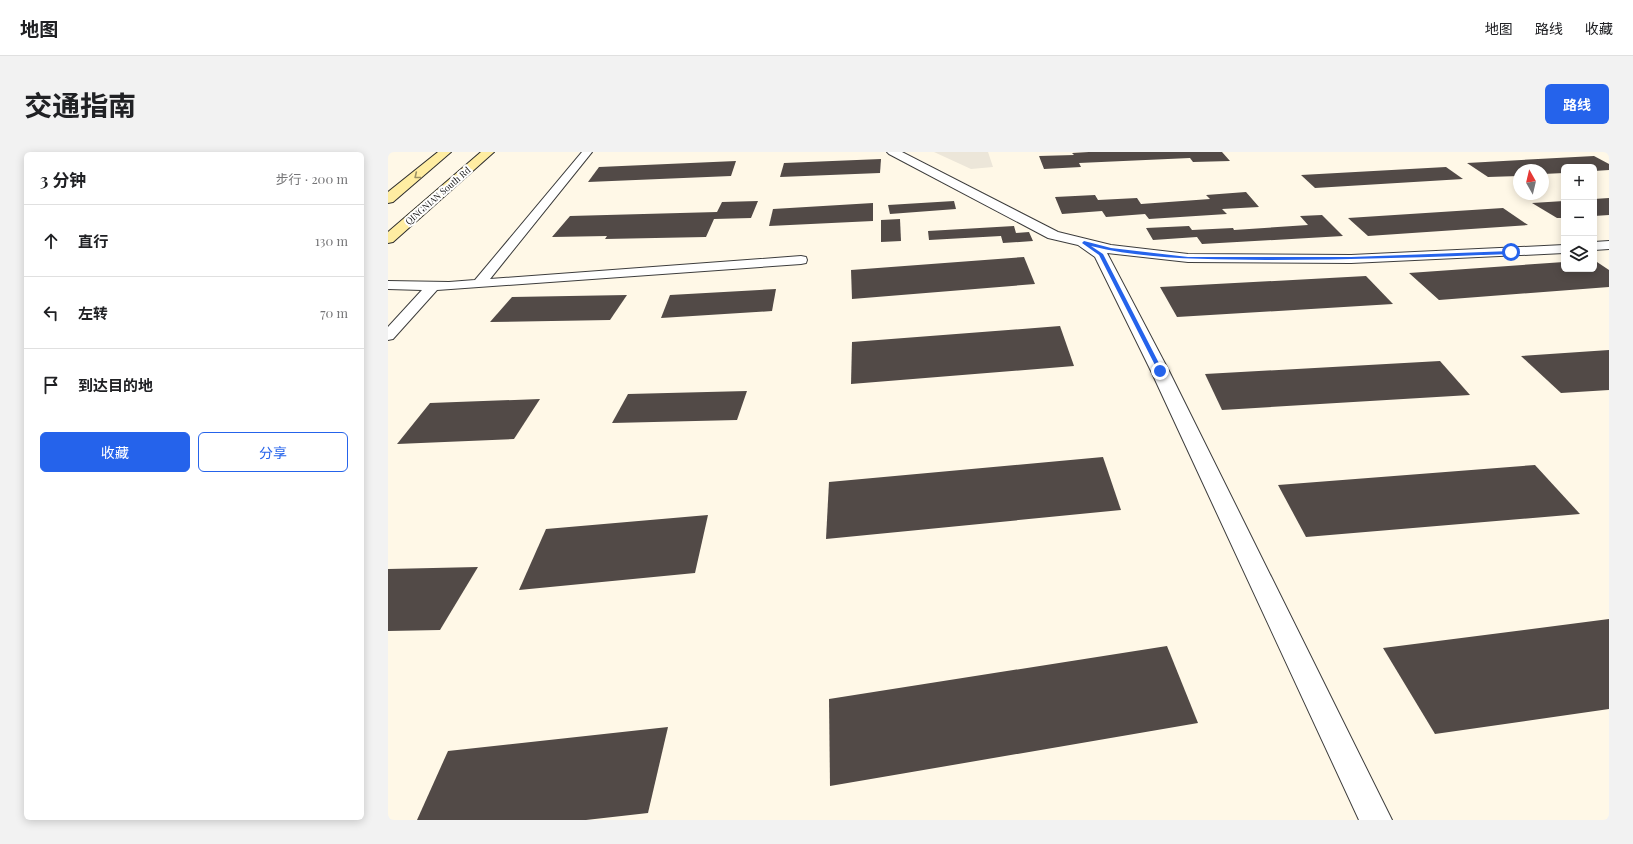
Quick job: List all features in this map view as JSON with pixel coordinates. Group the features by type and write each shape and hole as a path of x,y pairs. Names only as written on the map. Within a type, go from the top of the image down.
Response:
{"main road":[{"path":"388,199 445,152"},
{"name":"QINGNIAN South Rd","path":"388,239 488,152"}],"street":[{"path":"893,152 1053,235 1111,249 1188,258 1351,259 1561,249"},
{"path":"1084,242 1101,254 1150,351 1376,820"},
{"path":"1597,246 1609,245"}],"lane":[{"path":"479,284 587,152"},
{"path":"388,284 433,286 479,284 801,260"},
{"path":"388,336 433,286"}],"shaded area":[{"path":"934,152 988,152 993,167 971,169"}],"building":[{"path":"1222,152 1230,161 1193,162 1190,158 1079,163 1081,167 1044,169 1039,156 1074,155 1072,153"},
{"path":"1594,156 1609,164 1609,170 1597,171 1597,164 1561,164 1561,173 1549,174 1549,164 1513,164 1513,176 1488,177 1467,163"},
{"path":"881,159 880,173 780,177 784,163"},
{"path":"736,161 731,176 588,182 599,167"},
{"path":"1446,167 1463,179 1315,188 1301,175"},
{"path":"1246,192 1259,207 1222,209 1227,214 1149,219 1145,214 1106,217 1102,211 1062,214 1055,197 1095,195 1098,200 1137,198 1141,204 1210,199 1206,195"},
{"path":"1609,198 1609,215 1597,216 1597,199"},
{"path":"758,201 751,218 714,219 706,237 605,239 607,236 552,237 570,216 717,212 722,202"},
{"path":"954,201 956,209 890,214 888,205"},
{"path":"1561,201 1561,218 1557,218 1532,203"},
{"path":"873,203 873,221 769,226 773,209"},
{"path":"1503,208 1528,225 1368,236 1348,218"},
{"path":"1322,215 1343,236 1202,244 1197,237 1153,240 1146,228 1189,226 1192,230 1233,228 1234,230 1308,225 1300,216"},
{"path":"900,219 901,241 881,242 881,220"},
{"path":"1014,226 1016,233 1029,232 1033,241 1003,243 1001,236 929,240 928,231"},
{"path":"1024,257 1035,284 852,299 851,270"},
{"path":"1561,262 1561,272 1597,272 1597,262 1609,270 1609,287 1439,300 1409,273"},
{"path":"1366,276 1393,304 1177,317 1160,287"},
{"path":"776,289 772,311 661,318 670,295"},
{"path":"627,295 610,320 490,322 512,297"},
{"path":"1060,326 1074,366 851,384 852,342"},
{"path":"1609,350 1609,390 1561,393 1521,356"},
{"path":"1440,361 1470,395 1222,410 1205,374"},
{"path":"747,391 737,420 612,423 628,394"},
{"path":"540,399 514,439 397,444 430,403"},
{"path":"1103,457 1121,510 826,539 829,482"},
{"path":"1535,465 1580,514 1306,537 1278,485"},
{"path":"708,515 695,573 519,590 546,529"},
{"path":"478,567 440,630 388,631 388,569"},
{"path":"1609,619 1609,709 1435,734 1383,648"},
{"path":"1167,646 1198,723 830,786 829,699"},
{"path":"668,727 648,813 586,820 417,820 448,751"}],"route":[{"path":"1160,371 1101,254 1084,242 1111,249 1188,258 1351,259 1511,252"}]}
